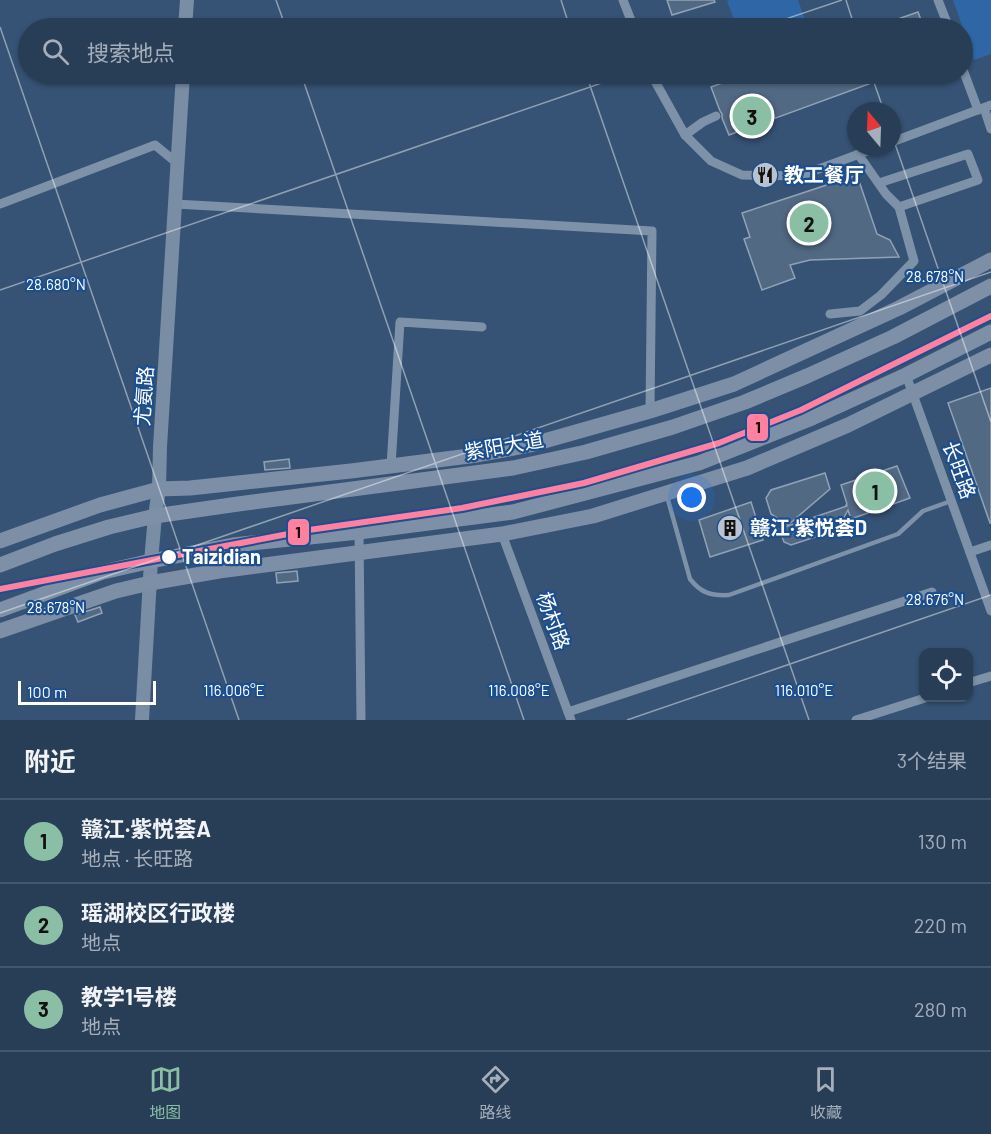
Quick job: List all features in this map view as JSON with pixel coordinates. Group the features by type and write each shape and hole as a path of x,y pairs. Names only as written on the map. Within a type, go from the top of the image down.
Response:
{"highway":[{"name":"紫阳大道","path":"0,565 55,544 109,527 155,516 513,468 586,452 673,427 745,402 892,337 991,286"},
{"path":"0,610 103,572 150,561 233,545 359,532 513,512 699,463 812,418 906,375 991,332"}],"main road":[{"path":"186,18 187,0"},
{"name":"尤氨路","path":"142,720 150,561 159,489 182,84"},
{"path":"0,541 100,506 159,489 477,455 530,445 650,411 735,384 899,308 991,260"},
{"path":"0,631 116,591 150,583 219,571 502,534 593,516 747,468 848,425 991,355"}],"street":[{"path":"622,0 630,18"},
{"path":"938,0 945,18"},
{"path":"657,84 685,135 711,161 742,175 800,176 853,156"},
{"path":"972,84 984,108 991,129"},
{"path":"901,139 984,108"},
{"path":"685,135 716,116"},
{"path":"0,204 155,145 177,163"},
{"path":"879,183 968,154 978,180 898,207"},
{"path":"830,314 860,311 881,295 914,261 898,207 859,156"},
{"path":"175,204 652,231 650,411"},
{"path":"391,466 400,322 482,327"},
{"name":"长旺路","path":"906,375 991,611"},
{"path":"359,532 361,720"},
{"name":"杨村路","path":"502,534 569,716"},
{"path":"970,552 991,545"},
{"path":"569,716 932,592"},
{"path":"973,682 991,676"},
{"path":"856,720 919,700"}],"lane":[{"path":"666,493 690,579 698,589 708,594 720,595 729,595 898,534 923,511 951,501"}],"shaded area":[{"path":"798,0 804,18 733,18 727,1"},
{"path":"953,0 991,0 991,54 974,60 973,18 959,18"}],"building":[{"path":"667,0 714,0 715,2 672,15"},
{"path":"918,12 920,18 901,18"},
{"path":"720,84 869,84 729,135 711,87"},
{"path":"857,175 877,234 890,240 899,257 810,260 790,265 795,278 762,290 744,239 750,237 742,213"},
{"path":"991,388 991,523 990,523 948,403"},
{"path":"289,459 290,468 265,470 264,462"},
{"path":"897,466 910,498 851,519 848,510 837,530 791,545 784,542 779,529 847,506 841,485"},
{"path":"825,473 830,489 788,525 771,514 766,498 771,490"},
{"name":"赣江·紫悦荟D","path":"751,502 763,540 710,557 699,520"},
{"path":"297,571 298,581 277,583 276,573"},
{"path":"100,607 102,613 78,622 75,615"}],"transit line":[{"name":"1","path":"0,589 309,530 462,508 584,483 719,443 801,410 991,316"}],"place":[{"name":"教学1号楼","path":"752,116"},
{"name":"教工餐厅","path":"765,175"},
{"name":"瑶湖校区行政楼","path":"809,223"},
{"name":"赣江·紫悦荟A","path":"875,491"},
{"name":"赣江·紫悦荟D","path":"730,528"},
{"name":"Taizidian","path":"169,557"}]}
